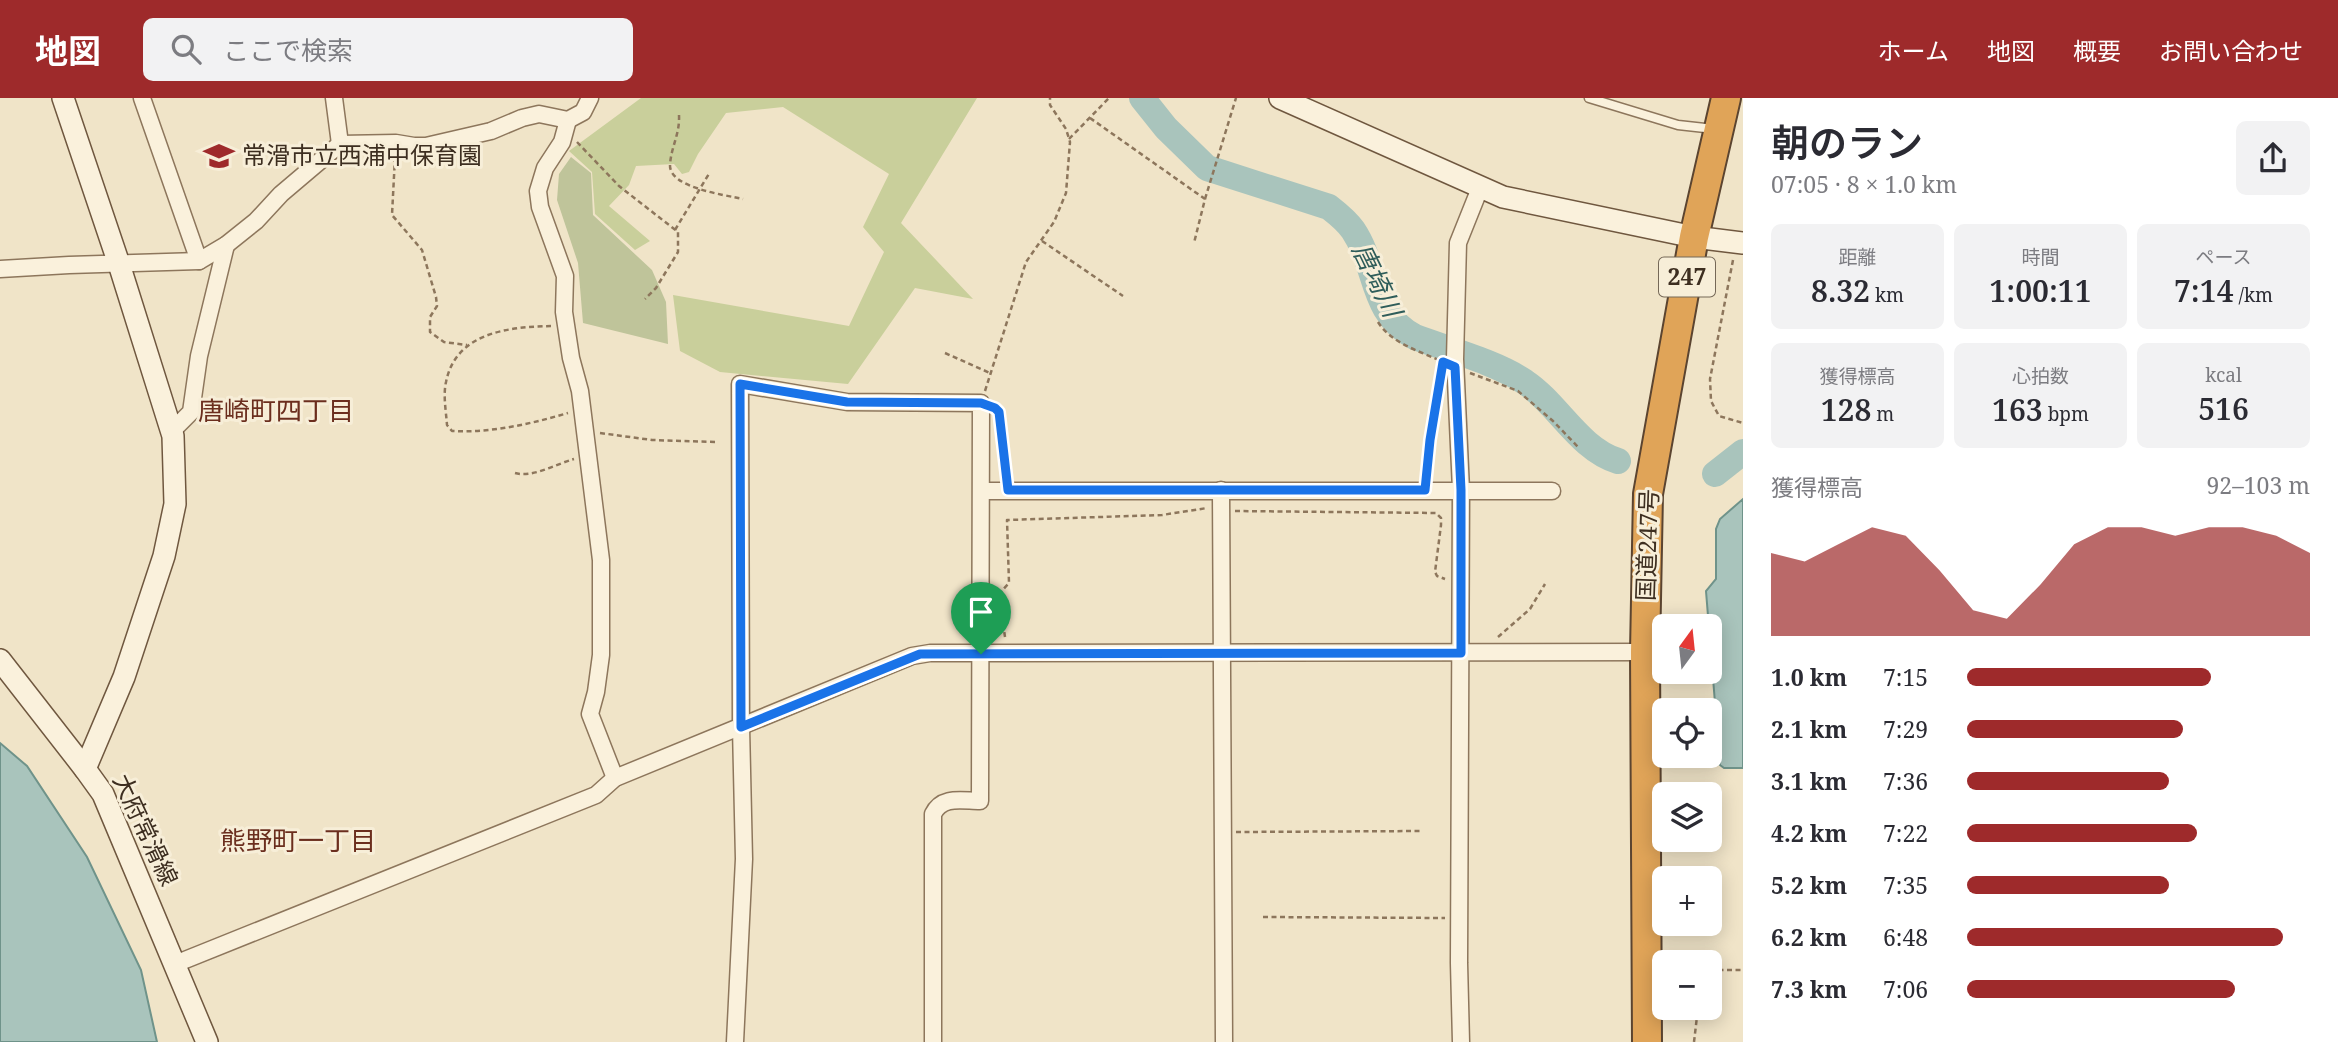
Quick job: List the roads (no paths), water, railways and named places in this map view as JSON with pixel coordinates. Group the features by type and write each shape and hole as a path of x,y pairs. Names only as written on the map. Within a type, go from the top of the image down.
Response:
{"highway":[{"name":"国道247号","path":"1647,1042 1645,652 1648,494 1694,237 1726,98"}],"street":[{"path":"62,98 172,431 175,504 164,556 124,677 85,769"},
{"path":"142,98 199,261"},
{"path":"334,98 341,144"},
{"path":"0,269 199,261 226,245 256,221 281,194 341,144 396,143 426,146 491,131 539,114 568,120 583,113 590,98"},
{"path":"1280,98 1313,109 1503,197 1694,237 1740,242"},
{"path":"568,120 562,142 545,168 538,191 540,207 565,276 564,312 583,409 601,560 601,654 590,714 615,778"},
{"path":"1461,1042 1461,490 1452,358 1458,243 1480,188"},
{"path":"172,431 191,412 199,356 226,245"},
{"path":"734,1042 744,859 740,384 847,402 981,403 981,801 944,801 937,806 933,814 933,1042"},
{"path":"982,491 1008,490 1221,502 1425,490 1552,491"},
{"path":"1221,502 1224,1042"},
{"path":"175,964 597,795 615,778 912,656 930,653 1645,652"},
{"name":"大府常滑線","path":"0,660 103,794 207,1042"}],"lane":[{"path":"1589,98 1678,125 1719,129"}],"water":[{"path":"1743,499 1743,768 1722,766 1722,698 1715,698 1713,684 1722,684 1722,614 1708,614 1706,591 1716,579 1716,529 1720,519"},
{"path":"0,743 27,766 87,857 141,970 157,1042 0,1042"}],"waterway":[{"name":"唐埼川","path":"1142,98 1166,128 1207,168 1329,207 1353,230 1361,244 1382,302 1400,327 1415,337 1514,375 1537,391 1592,447 1618,461"},
{"name":"唐埼川","path":"1715,474 1743,452"}],"place":[{"name":"常滑市立西浦中保育園","path":"219,156"}],"district":[{"name":"唐崎町四丁目","path":"276,411"},
{"name":"熊野町一丁目","path":"298,841"}]}
